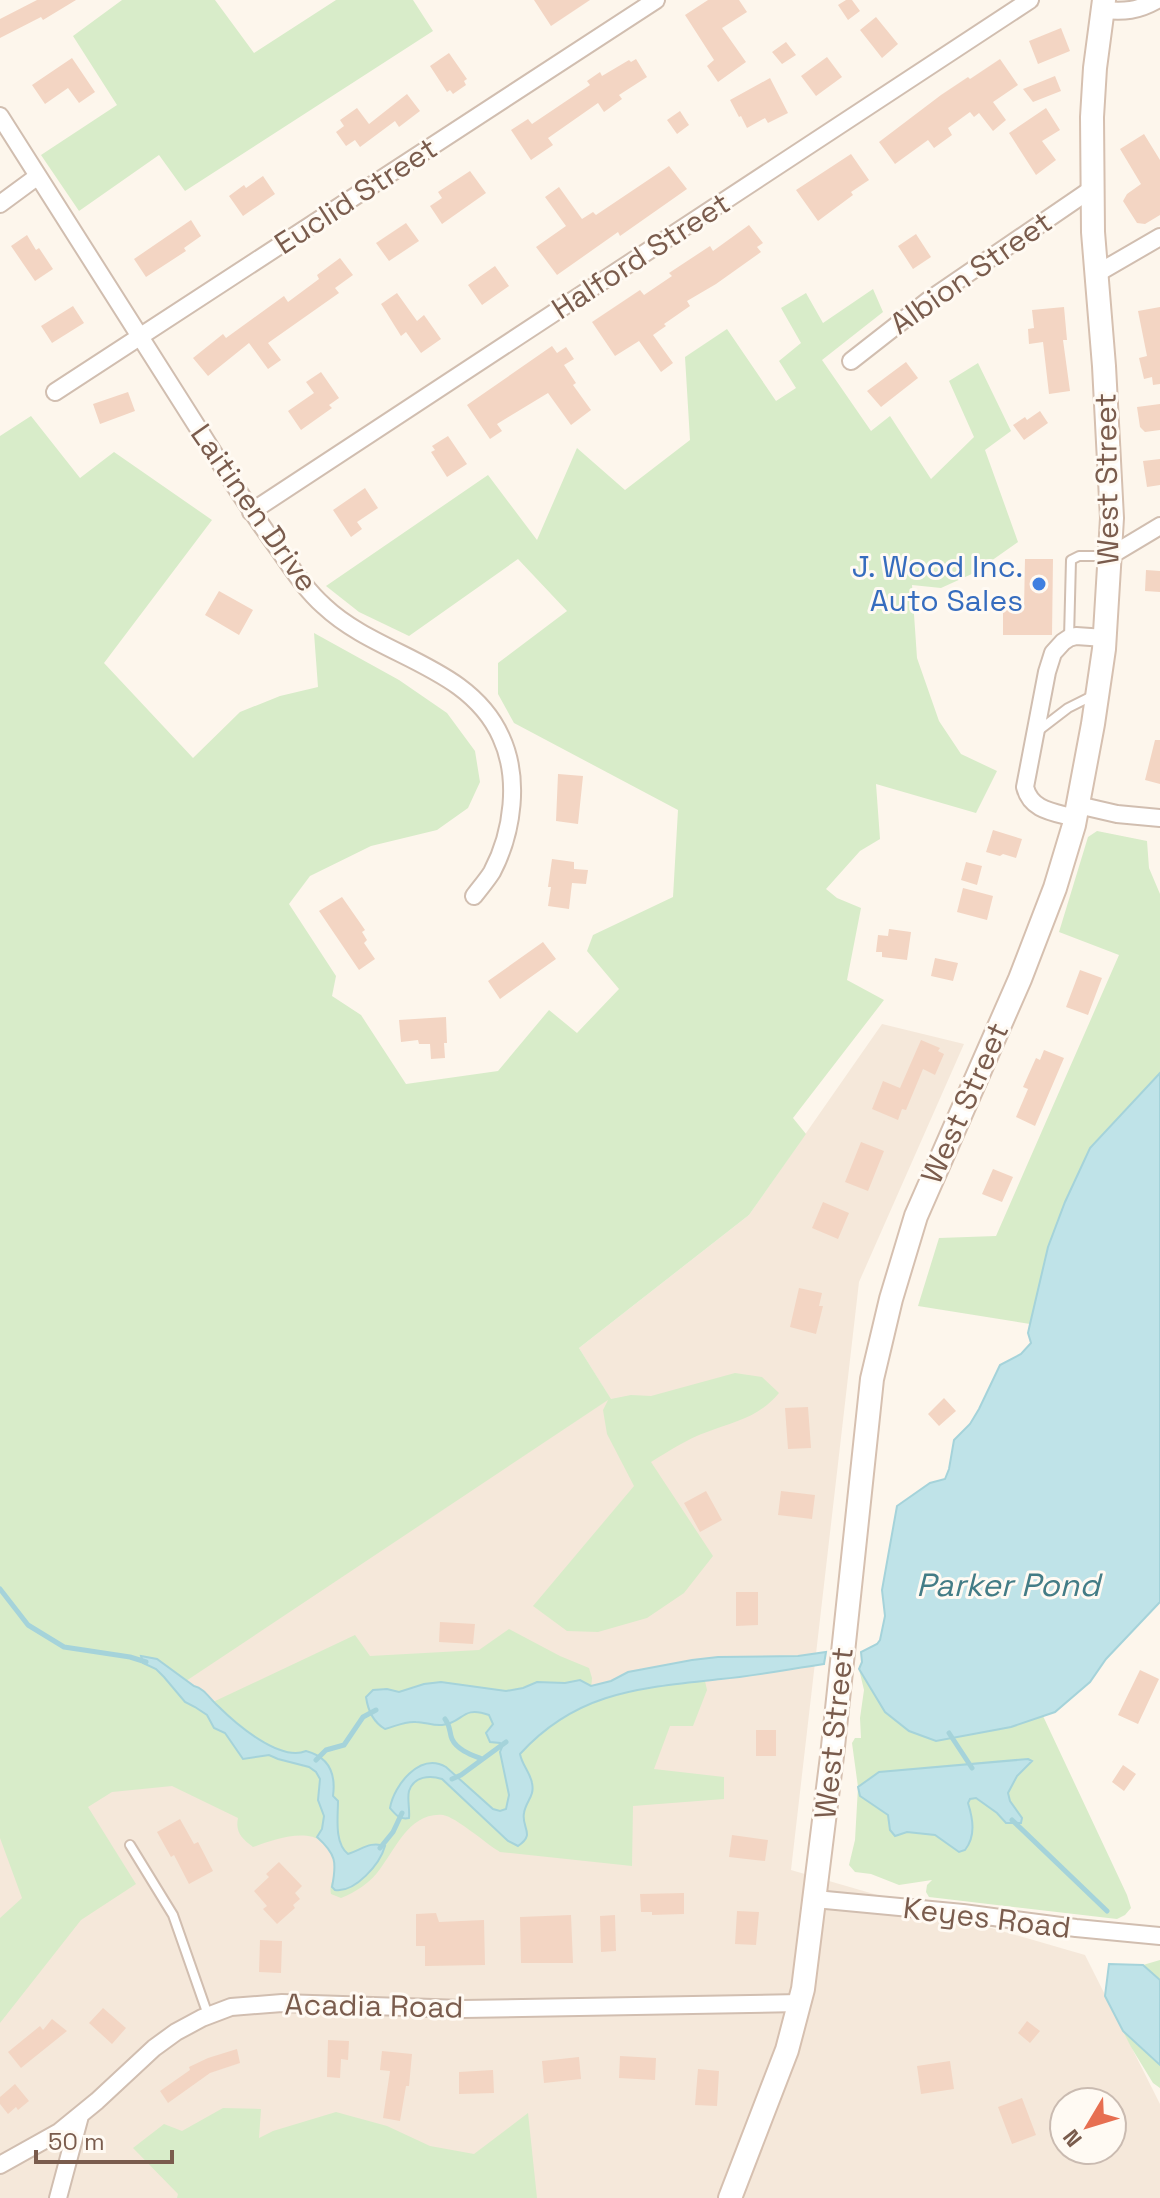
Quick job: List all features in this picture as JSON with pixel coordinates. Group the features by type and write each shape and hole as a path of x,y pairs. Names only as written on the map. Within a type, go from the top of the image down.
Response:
{"main road":[{"name":"West Street","path":"730,2198 787,2050 800,2003 815,1899 872,1379 884,1325 916,1216 1032,951 1055,888 1077,812 1098,693 1105,638 1112,518 1093,188 1093,93 1103,5"}],"street":[{"name":"Euclid Street","path":"55,392 656,0"},
{"name":"Halford Street","path":"251,512 1030,0"},
{"path":"1103,5 1129,11 1144,8 1157,0"},
{"name":"Laitinen Drive","path":"0,116 251,512 309,592 343,623 448,678 486,710 502,737 511,766 512,797 508,826 491,874 474,896"},
{"path":"0,204 38,176"},
{"name":"Albion Street","path":"851,361 929,300 1093,188"},
{"path":"1096,274 1160,237"},
{"path":"1110,556 1160,526"},
{"path":"1105,638 1069,638 1053,653 1025,787 1027,795 1038,807 1160,818"},
{"name":"Keyes Road","path":"815,1899 1160,1936"},
{"name":"Acadia Road","path":"0,2165 43,2143 80,2116 154,2048 188,2025 231,2007 282,2003 493,2009 800,2003"},
{"path":"58,2198 80,2116"}],"lane":[{"path":"1069,638 1071,560 1079,556 1110,556"},
{"path":"1036,732 1068,708 1098,693"},
{"path":"130,1845 173,1915 208,2015"}],"shaded area":[{"path":"882,1024 964,1044 859,1282 791,1870 1085,1955 1160,2104 1160,2198 0,2198 0,1802 610,1398 579,1348 749,1215"}],"green space":[{"path":"122,0 215,0 254,53 336,0 413,0 433,31 185,191 159,155 79,211 41,155 117,105 73,36"},
{"path":"873,289 883,312 822,360 871,431 890,416 931,479 974,437 949,381 978,363 1011,431 985,450 1018,542 974,573 941,588 912,585 917,658 939,721 961,754 997,771 976,813 876,784 880,839 860,851 826,889 837,898 861,908 847,980 884,1000 793,1118 806,1134 749,1215 579,1348 611,1399 631,1395 651,1396 735,1373 762,1377 779,1393 755,1413 692,1438 651,1462 713,1556 684,1593 647,1618 598,1632 567,1631 533,1606 634,1486 607,1434 603,1410 608,1400 174,1689 207,1715 221,1710 213,1702 355,1635 370,1656 479,1650 509,1629 589,1668 592,1678 590,1702 655,1686 705,1681 707,1690 693,1726 670,1726 654,1769 724,1777 724,1799 633,1806 632,1866 500,1852 455,1820 443,1815 431,1816 421,1819 405,1833 372,1878 341,1898 331,1894 336,1863 322,1841 312,1837 289,1837 253,1847 240,1835 238,1818 172,1786 112,1792 88,1807 136,1884 81,1920 0,2023 0,1918 22,1898 0,1838 0,436 31,416 80,478 114,452 212,520 104,663 193,758 240,712 280,696 318,687 314,633 399,680 447,713 475,751 480,782 468,808 437,830 371,846 310,876 289,904 336,976 332,996 361,1015 406,1084 498,1071 549,1010 577,1033 619,989 587,951 593,935 673,897 678,810 514,723 498,694 498,663 567,611 518,559 409,636 359,612 326,586 488,475 537,540 577,448 625,490 690,440 685,357 727,329 776,401 796,388 779,361 801,343 781,308 806,293 823,323"},
{"path":"1097,831 1147,841 1149,868 1160,894 1160,1073 1048,1247 1030,1324 918,1306 939,1238 996,1236 1119,955 1059,932 1088,837"},
{"path":"859,1669 885,1712 1011,1727 1043,1716 1127,1895 1131,1908 1125,1915 1117,1919 929,1897 927,1885 932,1880 899,1885 871,1874 855,1872 849,1865 855,1840 858,1787 852,1743 855,1738 861,1738 864,1690"},
{"path":"1160,1960 1160,2088 1153,2083 1131,2047 1105,1996 1109,1964 1143,1965"},
{"path":"223,2108 261,2109 259,2138 336,2112 387,2126 430,2146 474,2154 528,2113 537,2198 177,2198 178,2194 133,2148 164,2124 182,2131"}],"water":[{"name":"Parker Pond","path":"1160,1073 1160,1602 1106,1659 1090,1682 1055,1712 1011,1727 936,1741 909,1731 885,1712 859,1669 861,1652 880,1640 885,1616 882,1590 897,1506 930,1483 945,1479 954,1440 970,1424 1000,1365 1021,1354 1031,1343 1028,1333 1048,1247 1090,1148"},
{"path":"826,1652 824,1664 637,1690 612,1696 564,1717 520,1754 533,1788 524,1813 526,1838 518,1846 508,1841 442,1779 423,1778 411,1786 408,1794 409,1818 401,1818 390,1808 403,1781 418,1767 427,1764 446,1767 493,1809 506,1809 509,1795 500,1752 502,1747 500,1743 490,1742 486,1733 493,1724 489,1715 473,1712 449,1724 412,1722 385,1729 374,1719 368,1707 366,1697 373,1690 399,1692 441,1682 506,1691 537,1682 580,1680 591,1686 611,1681 628,1672 692,1660"},
{"path":"141,1656 157,1659 201,1689 236,1722 271,1746 295,1753 306,1751 320,1757 332,1774 333,1796 338,1801 338,1829 344,1849 348,1854 371,1845 385,1846 366,1876 343,1890 332,1887 334,1859 317,1837 324,1816 318,1800 320,1779 316,1772 269,1755 243,1759 225,1733 214,1728 207,1715 185,1702 156,1669 143,1663"},
{"path":"1032,1761 1017,1776 1008,1793 1022,1818 1021,1823 1006,1823 976,1798 970,1799 972,1833 965,1850 959,1852 935,1835 907,1832 895,1836 890,1830 888,1815 860,1796 858,1787 879,1772"},
{"path":"1109,1964 1143,1965 1160,1980 1160,2065 1123,2031 1105,1996"}],"building":[{"path":"37,0 76,0 43,20 41,17 0,38 0,19"},
{"path":"534,0 590,0 551,26"},
{"path":"708,0 739,0 747,12 722,28 746,62 718,82 707,66 714,60 685,15"},
{"path":"852,0 860,11 848,20 838,5"},
{"path":"876,17 898,44 882,58 860,30"},
{"path":"1061,28 1070,51 1038,64 1029,41"},
{"path":"786,42 796,55 782,64 772,52"},
{"path":"449,53 467,79 464,81 466,85 453,94 450,90 447,92 430,66"},
{"path":"827,57 842,77 816,96 801,76"},
{"path":"72,58 95,92 79,103 68,88 45,104 32,85"},
{"path":"636,59 647,77 619,95 622,99 604,112 598,103 548,138 553,145 531,160 511,130 528,119 532,124 590,85 587,81 600,72 602,76"},
{"path":"1000,59 1018,85 993,102 1006,120 993,131 979,113 974,117 970,112 948,128 952,135 934,148 928,140 895,164 879,142 941,95"},
{"path":"1055,76 1061,91 1033,102 1023,89"},
{"path":"770,78 788,113 768,123 765,118 747,128 730,100"},
{"path":"407,94 420,111 399,127 395,121 360,147 355,140 346,146 336,132 344,126 340,120 357,108 369,124"},
{"path":"1046,108 1060,130 1042,141 1056,160 1036,175 1009,133"},
{"path":"680,111 689,125 677,134 667,120"},
{"path":"1144,134 1160,160 1160,215 1145,224 1137,223 1123,201 1141,184 1120,149"},
{"path":"851,154 869,180 818,221 796,190"},
{"path":"669,166 687,189 557,275 536,247 566,226 545,197 559,187 582,219 593,212 596,215"},
{"path":"470,171 486,193 442,224 430,206 442,198 438,192"},
{"path":"263,176 275,194 243,216 229,196"},
{"path":"191,220 201,236 184,248 186,251 146,277 134,259"},
{"path":"406,223 419,241 389,261 376,243"},
{"path":"749,225 763,243 757,247 761,252 687,301 690,306 653,335 673,363 661,372 639,341 615,356 592,322 640,290 644,295 672,276 669,273 710,246 713,251"},
{"path":"916,234 931,257 913,269 898,246"},
{"path":"27,235 53,269 35,281 11,246"},
{"path":"340,258 353,275 335,288 339,293 268,343 281,360 268,369 249,343 208,376 193,358 223,334 226,338 284,296 288,302 319,279 317,275"},
{"path":"495,266 509,286 482,305 468,285"},
{"path":"397,293 417,321 424,315 441,339 421,353 406,332 401,336 381,304"},
{"path":"73,306 84,323 52,343 41,326"},
{"path":"1064,307 1067,340 1063,340 1070,391 1049,394 1043,342 1029,344 1028,329 1034,328 1032,310"},
{"path":"1160,307 1160,384 1153,385 1152,377 1144,379 1139,358 1147,356 1138,311"},
{"path":"552,346 557,353 566,347 574,359 564,365 576,383 573,385 591,410 571,425 548,393 497,424 502,431 490,439 467,405"},
{"path":"906,362 918,378 881,407 867,391"},
{"path":"321,372 339,398 329,405 332,408 301,430 288,411 314,393 306,382"},
{"path":"128,392 135,411 100,424 93,404"},
{"path":"1160,404 1160,430 1145,432 1140,427 1137,407"},
{"path":"1040,411 1048,423 1024,440 1013,425"},
{"path":"448,436 467,464 447,477 431,452 435,450 432,446"},
{"path":"1160,459 1160,485 1147,487 1143,461"},
{"path":"365,488 378,508 357,522 362,529 351,537 333,510"},
{"name":"J. Wood Inc. Auto Sales","path":"1025,559 1053,559 1052,635 1003,635 1003,608 1024,609"},
{"path":"1146,570 1160,571 1160,592 1145,591"},
{"path":"219,591 253,610 239,635 205,615"},
{"path":"1155,740 1160,740 1160,784 1145,780"},
{"path":"558,774 583,776 578,824 556,821"},
{"path":"993,830 1022,839 1016,858 986,852"},
{"path":"552,859 574,862 574,869 588,870 586,884 572,883 569,909 548,906"},
{"path":"966,862 982,866 977,885 961,880"},
{"path":"963,888 993,896 987,920 957,912"},
{"path":"342,897 365,930 362,932 367,940 364,943 375,959 359,970 319,911"},
{"path":"889,929 911,932 907,960 882,957 882,952 876,952 878,935 888,936"},
{"path":"543,942 556,959 500,999 488,981"},
{"path":"935,958 958,963 953,981 931,976"},
{"path":"1080,970 1102,978 1088,1015 1066,1007"},
{"path":"446,1017 445,1058 431,1059 430,1044 419,1044 418,1040 401,1042 399,1020"},
{"path":"921,1040 940,1048 938,1051 944,1054 935,1075 923,1069 906,1110 902,1109 898,1120 872,1109 883,1081 900,1088"},
{"path":"1044,1050 1064,1058 1035,1126 1016,1117 1028,1089 1023,1087 1036,1058 1040,1060"},
{"path":"861,1142 884,1151 868,1191 845,1182"},
{"path":"993,1169 1013,1177 1002,1202 982,1194"},
{"path":"823,1202 849,1213 838,1239 812,1228"},
{"path":"799,1288 822,1293 819,1306 823,1306 816,1334 790,1327"},
{"path":"944,1398 956,1411 939,1426 928,1414"},
{"path":"808,1407 811,1448 788,1449 785,1408"},
{"path":"706,1491 722,1520 700,1532 684,1503"},
{"path":"781,1491 815,1495 812,1519 778,1515"},
{"path":"736,1592 758,1592 758,1625 736,1626"},
{"path":"440,1622 475,1624 473,1644 439,1642"},
{"path":"1140,1670 1159,1679 1138,1724 1118,1715"},
{"path":"756,1730 776,1730 776,1756 756,1756"},
{"path":"1123,1765 1136,1774 1124,1791 1112,1782"},
{"path":"180,1819 194,1844 198,1842 213,1871 189,1884 174,1855 171,1857 157,1832"},
{"path":"732,1835 768,1840 765,1861 729,1857"},
{"path":"279,1862 302,1886 295,1893 300,1899 293,1905 295,1908 277,1924 263,1909 267,1906 254,1891"},
{"path":"684,1893 684,1914 652,1915 652,1912 641,1912 640,1894"},
{"path":"737,1911 759,1912 756,1945 735,1944"},
{"path":"436,1913 439,1922 484,1920 485,1965 425,1966 425,1946 416,1946 416,1914"},
{"path":"571,1915 573,1963 521,1963 520,1917"},
{"path":"615,1915 616,1951 601,1952 600,1916"},
{"path":"260,1940 282,1941 281,1973 259,1972"},
{"path":"103,2008 126,2028 112,2044 89,2023"},
{"path":"52,2019 67,2031 21,2068 8,2052 40,2026 43,2030"},
{"path":"1027,2021 1040,2031 1030,2043 1018,2033"},
{"path":"328,2040 349,2041 348,2060 341,2059 340,2078 327,2077"},
{"path":"237,2049 240,2063 210,2073 168,2103 160,2091 190,2070 189,2067"},
{"path":"382,2051 412,2054 409,2086 406,2086 400,2121 383,2118 390,2071 380,2070"},
{"path":"620,2056 656,2058 655,2080 619,2078"},
{"path":"579,2057 581,2079 544,2083 542,2061"},
{"path":"950,2061 954,2089 921,2094 917,2066"},
{"path":"698,2069 719,2071 717,2106 695,2105"},
{"path":"493,2070 494,2093 459,2094 459,2072"},
{"path":"15,2084 29,2101 8,2114 0,2104 0,2097"},
{"path":"1022,2098 1036,2135 1012,2144 998,2107"}],"waterway":[{"path":"0,1589 28,1625 64,1647 146,1662"},
{"path":"316,1760 326,1750 344,1745 363,1717 376,1710"},
{"path":"445,1719 457,1746 482,1759"},
{"path":"949,1733 972,1768"},
{"path":"452,1779 506,1742"},
{"path":"380,1848 393,1832 402,1813"},
{"path":"1012,1820 1107,1911"}],"place":[{"name":"J. Wood Inc. Auto Sales","path":"1039,584"}]}
